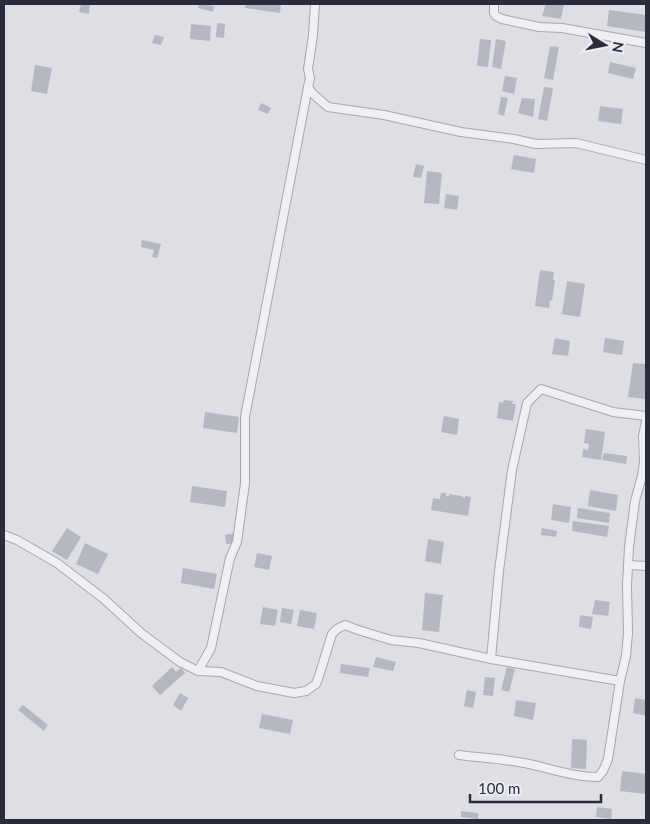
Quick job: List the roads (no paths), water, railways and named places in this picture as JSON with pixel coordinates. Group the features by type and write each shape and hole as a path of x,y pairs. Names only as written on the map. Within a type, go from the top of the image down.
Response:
{"street":[{"path":"198,671 211,648 230,558 237,542 245,483 245,417 310,78 308,68 315,4"},
{"path":"494,4 494,13 502,19 539,27 562,28 646,43"},
{"path":"308,87 328,107 384,115 461,132 536,144 576,143 646,160"},
{"path":"491,660 498,571 512,470 527,403 541,389 614,412 646,416"},
{"path":"459,755 528,764 571,774 598,777 603,771 608,759 620,681 626,656 629,547 635,501 644,462 643,436 646,421"},
{"path":"4,536 17,540 57,564 104,599 140,633 180,662 198,671 221,672 257,686 294,693 306,691 316,684 320,676 332,634 345,625 391,640 419,643 491,660 620,681"},
{"path":"629,565 646,566"}]}
